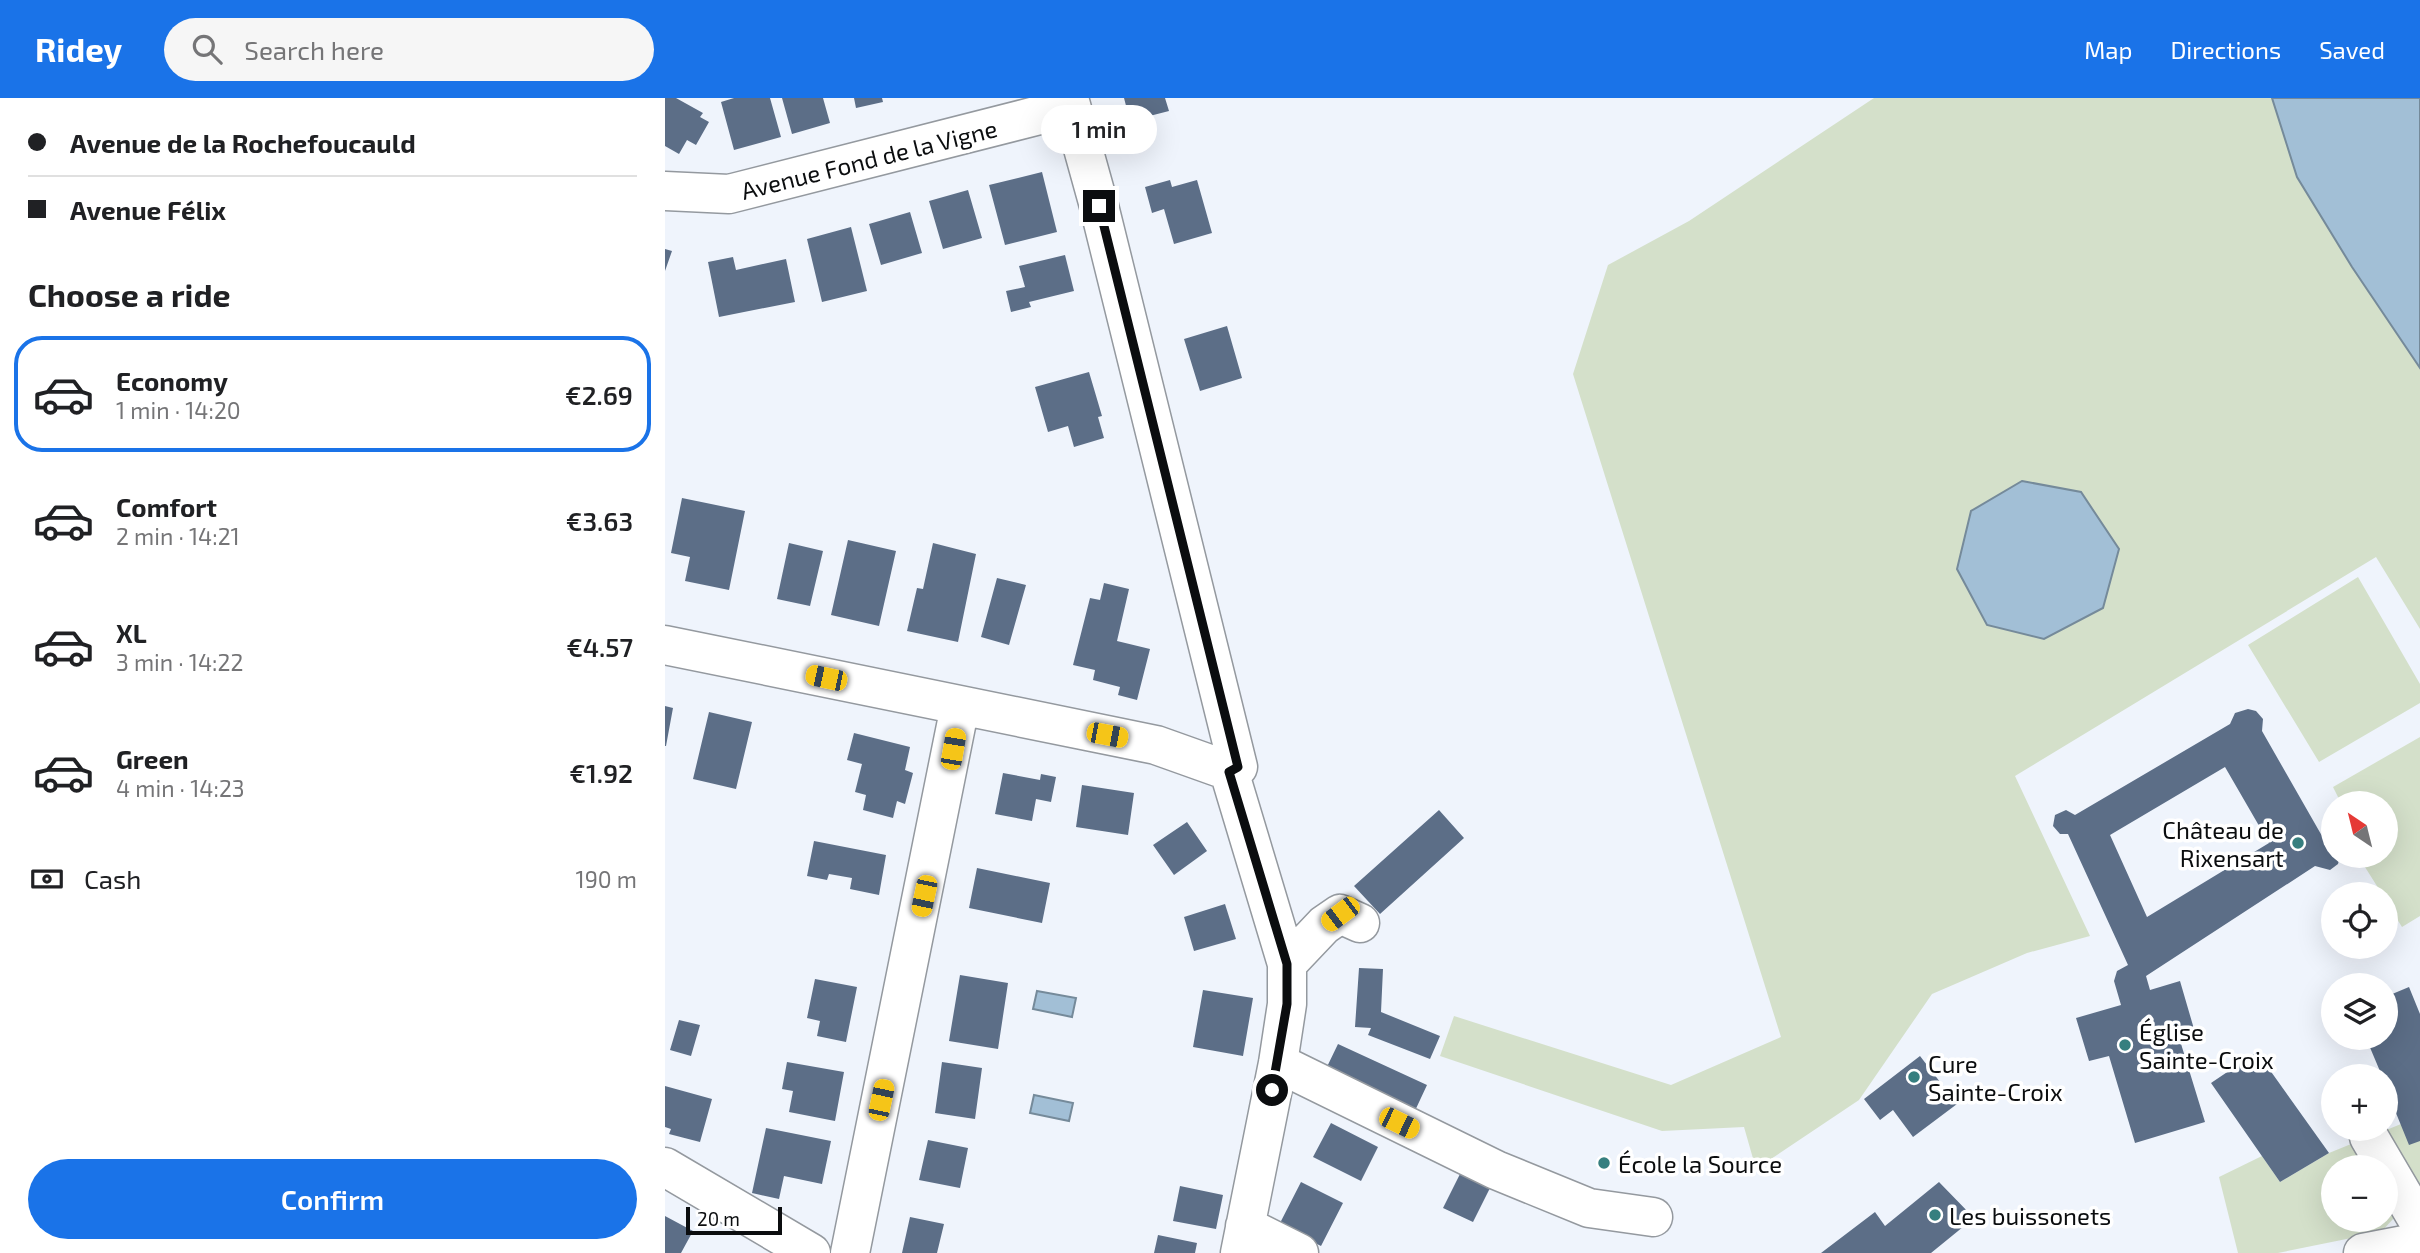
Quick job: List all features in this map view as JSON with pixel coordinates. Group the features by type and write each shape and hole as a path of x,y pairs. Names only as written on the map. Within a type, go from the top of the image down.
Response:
{"street":[{"name":"Avenue Fond de la Vigne","path":"665,191 729,194 1070,102"},
{"path":"665,645 1156,745 1229,772 1238,767 1099,206 1070,102"},
{"path":"849,1253 960,706"},
{"path":"1229,772 1287,964 1287,1004 1278,1063 1243,1239 1299,1253"},
{"path":"1287,964 1340,914 1360,923"},
{"path":"1278,1063 1496,1170 1589,1208 1653,1217"},
{"path":"2371,1141 2420,1224"},
{"path":"665,1167 810,1253"},
{"path":"2372,1252 2420,1242"}],"green space":[{"path":"1874,98 2420,98 2420,629 2376,557 2015,776 2090,936 2027,953 1932,994 1859,1100 1756,1169 1744,1127 1662,1131 1440,1056 1454,1016 1671,1085 1781,1037 1573,374 1608,265 1689,221"},
{"path":"2358,577 2420,684 2420,703 2319,762 2248,645"},
{"path":"2420,737 2420,916 2402,927 2398,921 2398,882 2374,882 2366,868 2398,868 2398,791 2335,791 2333,787"},
{"path":"2401,1124 2420,1141 2420,1200 2398,1164 2398,1155 2392,1155 2384,1141 2398,1141 2398,1125"},
{"path":"2356,1142 2364,1155 2326,1155"},
{"path":"2262,1156 2280,1182 2321,1158 2321,1232 2381,1232 2278,1253 2238,1253 2219,1177"}],"water":[{"path":"2272,98 2420,98 2420,368 2352,267 2297,177"},
{"path":"2022,481 2081,492 2119,549 2103,608 2044,639 1987,625 1957,569 1971,511"},
{"path":"1037,991 1076,998 1072,1017 1033,1009"},
{"path":"1034,1095 1073,1103 1069,1121 1030,1113"}],"building":[{"path":"665,98 676,98 703,113 700,117 709,122 696,145 687,140 679,154 665,146"},
{"path":"734,98 770,98 781,137 734,150 721,102"},
{"path":"782,98 823,98 830,123 792,134"},
{"path":"854,98 882,98 883,102 856,108"},
{"path":"1124,98 1165,98 1169,111 1130,121"},
{"path":"1042,172 1057,232 1005,245 989,185"},
{"path":"1170,180 1172,187 1197,180 1212,233 1174,244 1164,209 1152,213 1145,187"},
{"path":"968,190 982,238 943,249 929,201"},
{"path":"910,212 922,253 881,265 869,224"},
{"path":"851,227 867,291 822,302 807,239"},
{"path":"665,249 672,251 665,271"},
{"path":"1065,255 1074,291 1029,302 1031,307 1011,312 1006,291 1025,287 1019,266"},
{"path":"733,257 736,270 786,259 795,302 719,317 708,262"},
{"path":"1227,326 1242,378 1200,391 1184,339"},
{"path":"1089,372 1102,416 1098,417 1104,438 1074,447 1068,426 1048,432 1035,387"},
{"path":"682,498 745,511 729,590 685,581 690,557 671,553"},
{"path":"848,540 896,551 879,626 831,615"},
{"path":"789,543 823,551 810,606 777,599"},
{"path":"933,543 976,554 958,642 907,631 917,588 923,589"},
{"path":"997,578 1026,585 1009,645 981,637"},
{"path":"1104,583 1129,589 1117,641 1150,649 1137,700 1118,695 1120,687 1093,680 1095,670 1073,665 1090,598 1100,600"},
{"path":"665,706 673,708 666,746 665,746"},
{"name":"Château de Rixensart","path":"2248,709 2256,711 2263,719 2262,731 2321,834 2321,868 2315,866 2146,976 2150,990 2180,981 2194,1029 2178,1034 2205,1122 2135,1143 2109,1056 2089,1061 2076,1018 2121,1005 2114,981 2117,971 2128,965 2068,834 2060,834 2053,826 2055,815 2066,810 2075,815 2230,724 2235,713","holes":["2225,767 2269,843 2147,917 2110,835"]},
{"path":"709,712 752,722 736,789 693,779"},
{"path":"854,733 910,747 905,770 913,773 905,804 897,801 893,818 863,810 866,795 855,792 862,764 847,760"},
{"path":"1003,773 1040,780 1041,774 1056,777 1051,802 1036,799 1032,821 995,814"},
{"path":"1082,785 1134,793 1128,835 1076,827"},
{"path":"1439,810 1464,838 1380,914 1354,886"},
{"path":"1187,822 1207,851 1174,875 1153,845"},
{"path":"814,841 886,855 879,895 850,889 852,878 829,874 827,880 807,876"},
{"path":"977,868 1050,883 1042,923 969,908"},
{"path":"1225,904 1236,939 1194,951 1184,917"},
{"path":"1359,968 1383,969 1381,1012 1440,1036 1430,1059 1368,1035 1371,1028 1355,1027"},
{"path":"960,975 1008,983 998,1049 949,1041"},
{"path":"815,979 857,987 846,1042 817,1036 820,1021 807,1018"},
{"path":"2409,987 2420,1014 2420,1141 2409,1145 2398,1118 2398,1064 2377,1064 2371,1050 2398,1050 2398,992"},
{"path":"1203,990 1253,998 1243,1056 1193,1047"},
{"path":"679,1020 700,1025 691,1056 670,1050"},
{"path":"1338,1044 1427,1085 1413,1115 1324,1073"},
{"path":"2257,1052 2329,1153 2321,1155 2321,1158 2280,1182 2211,1083"},
{"name":"Cure Sainte-Croix","path":"1920,1056 1957,1104 1913,1137 1893,1110 1880,1120 1864,1099"},
{"path":"787,1062 844,1072 835,1121 789,1112 793,1091 782,1089"},
{"path":"942,1062 982,1068 975,1119 935,1113"},
{"path":"665,1086 712,1099 700,1142 669,1134 671,1129 665,1127"},
{"path":"1331,1123 1378,1147 1361,1181 1313,1157"},
{"path":"766,1128 831,1141 822,1184 784,1176 779,1199 752,1193"},
{"path":"928,1140 968,1148 960,1188 919,1180"},
{"path":"1461,1172 1491,1186 1473,1222 1443,1208"},
{"path":"1301,1182 1343,1203 1321,1246 1279,1225"},
{"name":"Les buissonets","path":"1939,1182 1974,1218 1931,1253 1821,1253 1875,1212 1885,1226"},
{"path":"1180,1186 1223,1195 1216,1229 1173,1221"},
{"path":"665,1216 693,1231 681,1253 665,1253"},
{"path":"910,1217 944,1224 937,1253 902,1253"},
{"path":"1158,1235 1197,1243 1195,1253 1154,1253"}],"place":[{"name":"Château de Rixensart","path":"2298,843"},
{"name":"Église Sainte-Croix","path":"2125,1045"},
{"name":"Cure Sainte-Croix","path":"1914,1077"},
{"name":"École la Source","path":"1604,1163"},
{"name":"Les buissonets","path":"1935,1215"}],"route":[{"path":"1099,206 1238,767 1229,772 1287,964 1287,1004 1272,1090"}]}
